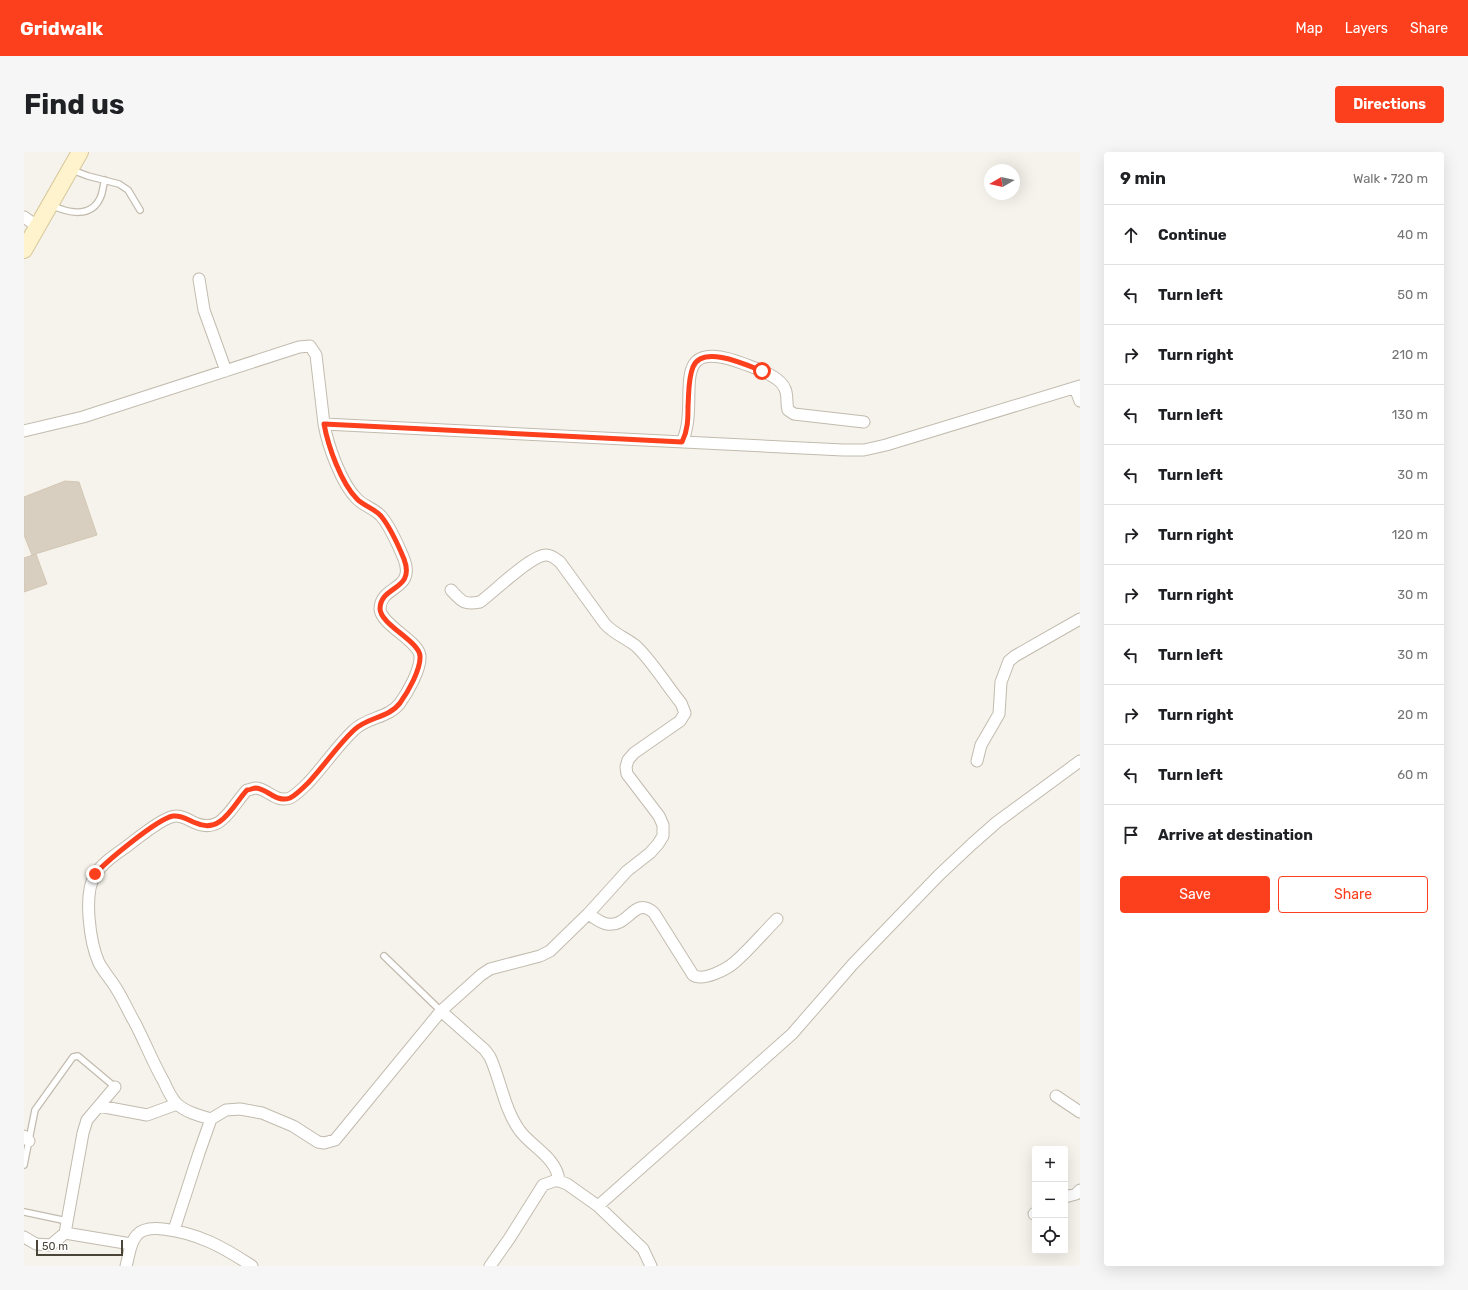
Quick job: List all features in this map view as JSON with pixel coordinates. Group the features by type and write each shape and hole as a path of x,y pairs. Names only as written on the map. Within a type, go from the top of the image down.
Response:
{"street":[{"path":"24,250 80,152"},
{"path":"24,217 37,226"},
{"path":"199,279 204,310 226,371"},
{"path":"24,432 83,416 298,347 310,346 316,355 324,424 334,460 349,489 356,498 381,516 404,559 406,574 403,581 398,587 386,595 381,602 380,611 387,620 415,646 420,654 420,665 400,703 394,709 364,722 354,729 320,770 291,798 276,798 257,788 247,790 227,816 218,823 208,826 197,824 184,817 172,816 135,840 107,862 95,874 90,886 88,901 95,954 104,972 115,987 139,1031 160,1076 177,1104 198,1116 212,1119"},
{"path":"682,442 687,428 690,378 693,365 700,358 710,356 743,363 762,371 781,382 785,388 788,410 794,414 864,422"},
{"path":"324,424 864,450 886,446 1077,387 1080,401"},
{"path":"174,1230 199,1153 212,1119 226,1110 240,1109 262,1113 293,1126 318,1142 324,1143 335,1140 441,1010 490,969 540,956 550,951 588,914 627,871 650,853 663,836 663,825 659,816 631,781 627,774 626,767 628,760 634,753 680,721 685,713 684,708 642,653 627,640 612,632 560,562 553,556 546,555 531,560 480,602 469,604 461,601 452,590"},
{"path":"976,761 981,745 999,714 1001,682 1009,661 1015,656 1080,619"},
{"path":"598,1206 792,1034 853,964 918,896 972,844 997,822 1080,761"},
{"path":"588,914 603,923 613,925 624,920 639,908 642,907 650,909 693,975 697,978 703,978 711,975 734,962 777,918"},
{"path":"441,1010 490,1056 514,1122 521,1132 555,1167 559,1181"},
{"path":"24,1238 36,1244 51,1245 65,1233 83,1133 87,1120 115,1087"},
{"path":"1056,1096 1080,1112"},
{"path":"99,1106 147,1115 177,1104"},
{"path":"490,1266 543,1185 549,1182 559,1181 598,1206 643,1249 651,1266"},
{"path":"1068,1196 1076,1194 1080,1190"},
{"path":"126,1266 135,1236 141,1231 158,1229 174,1230 199,1237 223,1248 252,1266"},
{"path":"65,1233 132,1244"}],"lane":[{"path":"70,169 88,176 120,184 128,190 140,210"},
{"path":"50,205 71,212 88,210 96,205 101,197 105,180"},
{"path":"384,956 441,1010"},
{"path":"24,1165 27,1139 35,1110 73,1057 78,1056 115,1087"},
{"path":"24,1212 67,1221"}],"building":[{"path":"65,481 79,482 97,535 32,555 24,535 24,497"},
{"path":"36,554 47,584 24,592 24,558"}],"route":[{"path":"95,874 107,862 146,832 172,816 184,817 197,824 208,826 218,823 227,816 247,790 257,788 276,798 291,798 320,770 354,729 364,722 394,709 400,703 412,681 420,665 420,654 415,646 387,620 380,611 381,602 386,595 398,587 403,581 406,574 404,559 381,516 364,505 349,489 334,460 324,424 682,442 687,428 690,378 693,365 700,358 710,356 724,358 743,363 762,371"}]}
